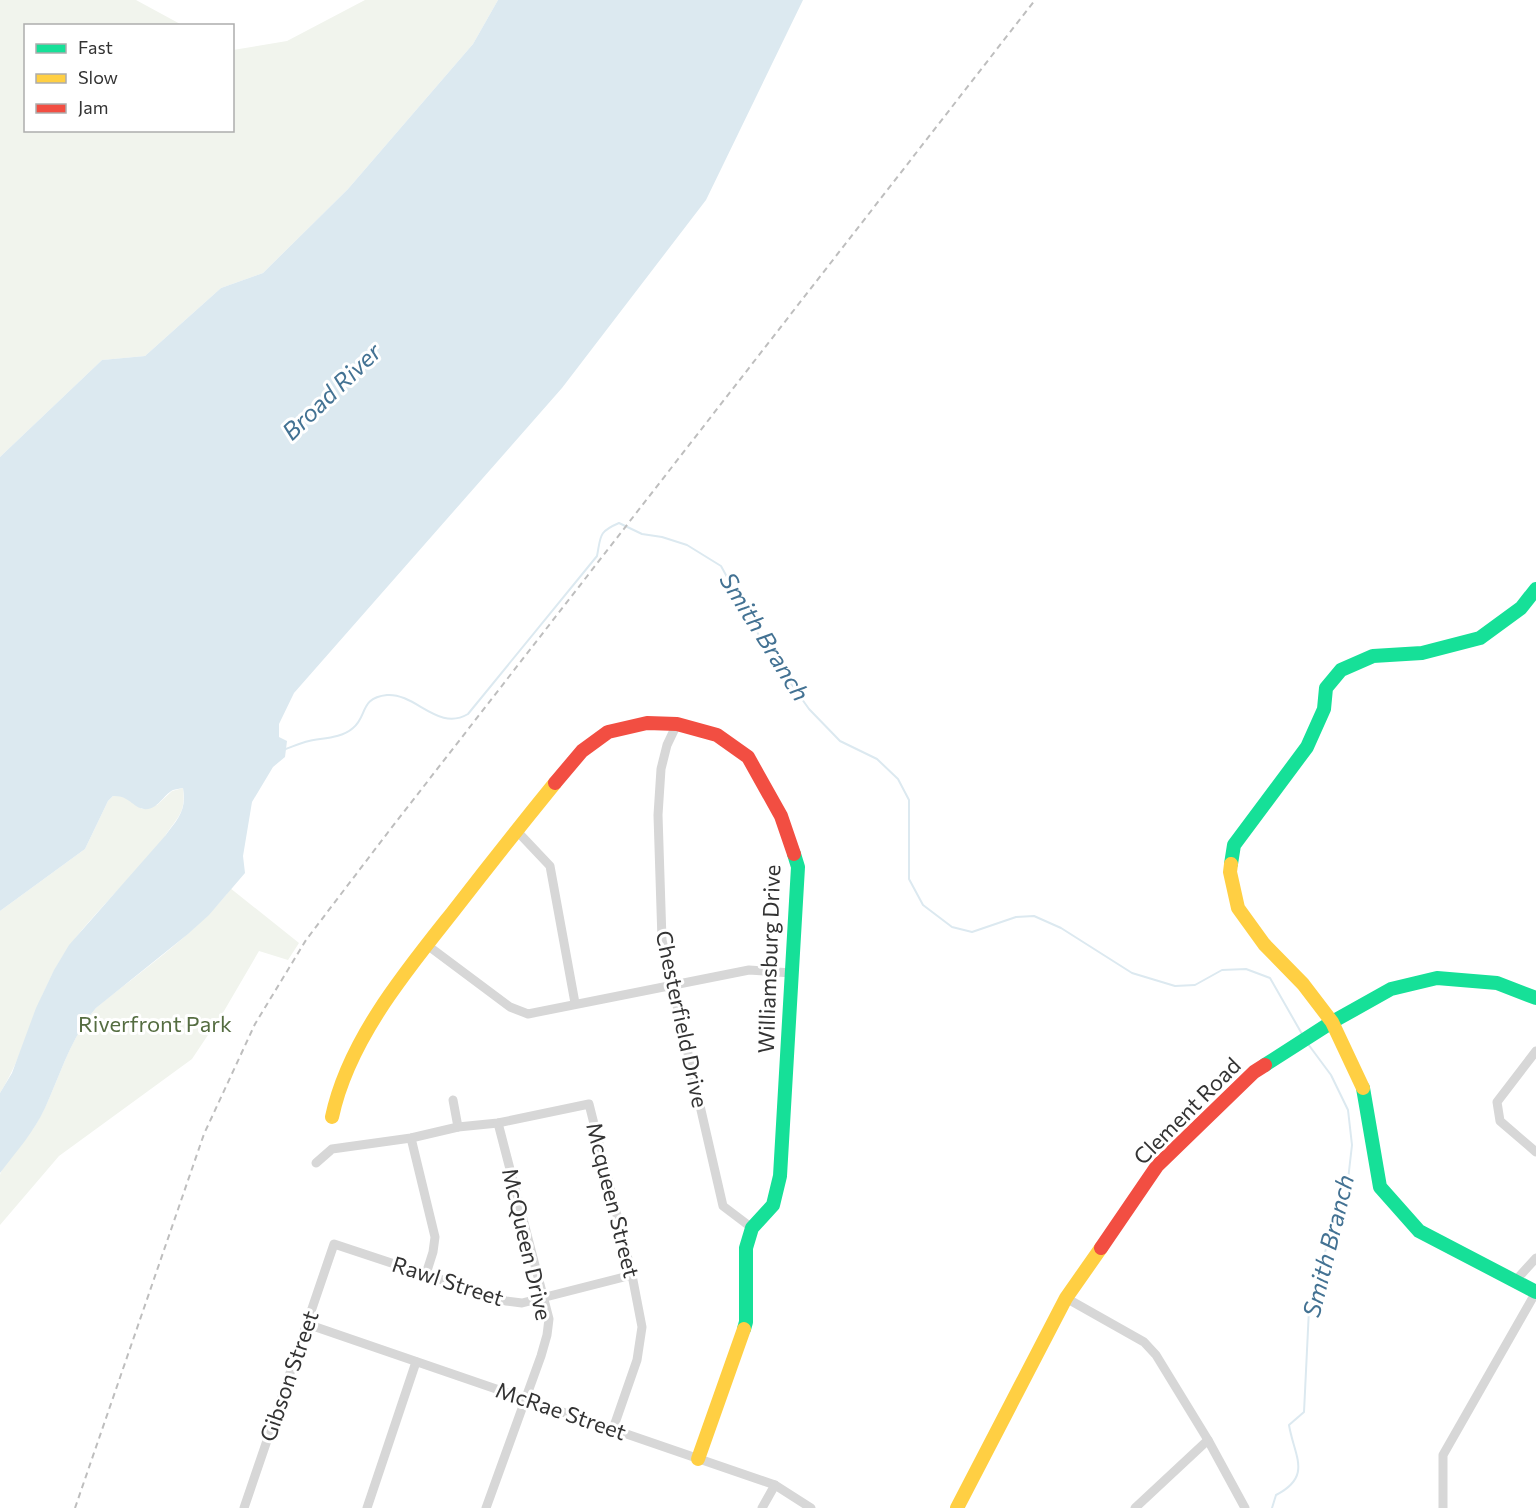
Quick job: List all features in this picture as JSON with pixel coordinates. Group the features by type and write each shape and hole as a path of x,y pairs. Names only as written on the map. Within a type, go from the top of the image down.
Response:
{"street":[{"path":"1443,1508 1443,1455 1536,1292 1419,1231 1380,1187 1362,1083 1332,1022 1303,984 1264,944 1238,908 1230,872 1234,845 1307,747 1324,709 1326,688 1341,670 1373,656 1422,653 1480,638 1521,608 1536,589"},
{"name":"Williamsburg Drive","path":"332,1117 335,1103 360,1042 400,979 582,751 608,732 647,723 676,724 717,735 748,757 781,816 798,867 780,1176 773,1205 752,1228"},
{"name":"Chesterfield Drive","path":"676,724 667,745 661,769 658,814 662,940 723,1206 752,1228"},
{"path":"516,831 549,866 575,1003"},
{"path":"427,945 510,1007 528,1014 749,970 792,973"},
{"name":"Clement Road","path":"957,1508 1066,1298 1157,1166 1254,1072 1332,1022 1391,989 1437,978 1497,983 1536,998"},
{"path":"1536,1051 1497,1102 1500,1120 1536,1152"},
{"path":"453,1100 458,1127"},
{"name":"Mcqueen Street","path":"316,1163 332,1149 411,1138 458,1127 498,1123 589,1104 632,1275 642,1327 637,1360 613,1429"},
{"name":"McQueen Drive","path":"486,1508 547,1335 549,1319 498,1123"},
{"path":"411,1138 435,1237 434,1252 426,1274"},
{"path":"698,1459 746,1322 746,1248 752,1228"},
{"name":"Rawl Street","path":"334,1244 506,1301 522,1303 632,1275"},
{"name":"Gibson Street","path":"244,1508 334,1244"},
{"path":"1516,1280 1536,1258"},
{"path":"1066,1298 1144,1342 1156,1355 1208,1440 1245,1508"},
{"name":"McRae Street","path":"307,1324 775,1485 811,1508"},
{"path":"367,1508 417,1362"},
{"path":"1135,1508 1208,1440"},
{"path":"762,1508 775,1485"}],"green space":[{"path":"0,0 136,0 180,24 24,24 24,132 234,132 234,50 287,41 365,0 498,0 473,44 348,189 263,273 221,288 145,356 102,360 0,457"},
{"name":"Riverfront Park","path":"183,788 182,809 165,836 299,943 288,960 259,951 224,1011 192,1059 59,1156 0,1225 0,1175 2,1170 35,1126 77,1035 86,1021 96,1008 197,926 227,894 142,864 95,915 63,956 47,986 16,1063 0,1093 0,911 85,849 108,801 113,796 122,795 142,809 157,805 172,791"}],"water":[{"name":"Broad River","path":"498,0 803,0 706,200 562,388 294,693 279,724 279,737 287,741 285,757 273,767 252,802 243,856 245,873 209,915 96,1008 87,1019 73,1043 41,1117 0,1173 0,1093 12,1073 36,1008 54,970 69,945 174,824 180,814 184,796 183,788 173,790 153,808 144,809 123,797 113,796 108,801 85,849 0,911 0,457 102,360 145,356 221,288 263,273 348,189 473,44"}],"waterway":[{"name":"Smith Branch","path":"283,750 349,731 358,723 365,708 372,700 387,695 398,696 447,718 457,718 468,714 597,556 600,539 604,532 619,523 642,534 662,537 687,545 721,566 767,650 809,709 840,741 877,759 898,779 909,800 909,879 923,905 952,927 972,932 1016,917 1034,916 1061,928 1132,973 1175,986 1195,985 1222,970 1246,969 1270,978 1302,1034"},
{"name":"Smith Branch","path":"1272,1508 1276,1495 1287,1488 1298,1473 1297,1456 1289,1425 1304,1412 1309,1309 1331,1231 1346,1197 1352,1145 1348,1110 1331,1075 1308,1044"}],"railway":[{"path":"75,1508 204,1134 255,1024 306,940 1035,0"}],"traffic: fast":[{"path":"1231,864 1234,845 1307,747 1324,709 1326,688 1341,670 1373,656 1422,653 1480,638 1521,608 1536,589"},
{"path":"744,1329 746,1322 746,1248 752,1228 773,1205 780,1176 798,867 794,854"},
{"path":"1265,1065 1332,1022 1391,989 1437,978 1497,983 1536,998"},
{"path":"1363,1088 1380,1187 1419,1231 1536,1292"}],"traffic: slow":[{"path":"332,1117 351,1061 380,1009 416,959 555,783"},
{"path":"1231,864 1230,872 1238,908 1264,944 1303,984 1332,1022 1363,1088"},
{"path":"957,1508 1066,1298 1101,1248"},
{"path":"698,1459 744,1329"}],"traffic: jam":[{"path":"555,783 582,751 608,732 647,723 677,724 717,735 748,757 781,816 794,854"},
{"path":"1101,1248 1157,1166 1254,1072 1265,1065"}]}
